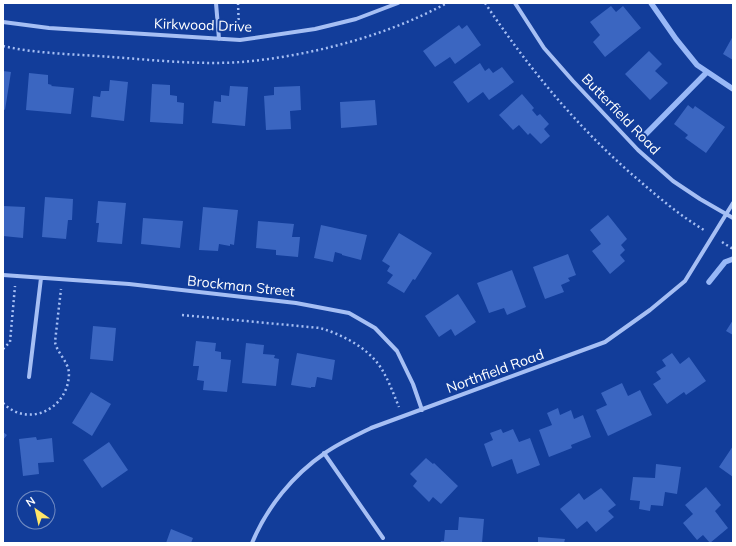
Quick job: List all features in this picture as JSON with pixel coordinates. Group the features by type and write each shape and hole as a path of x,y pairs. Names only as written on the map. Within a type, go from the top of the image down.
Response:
{"street":[{"path":"216,3 219,39"},
{"name":"Kirkwood Drive","path":"3,22 49,28 240,40 315,29 356,19 398,3"},
{"name":"Butterfield Road","path":"515,3 544,48 638,150 673,181 733,218"},
{"name":"Northfield Road","path":"252,543 267,512 286,488 324,453 345,441 371,428 605,342 650,310 685,280 733,202"},
{"name":"Brockman Street","path":"3,275 129,284 296,303 349,313 375,328 397,351 413,384 422,410"},
{"path":"28,377 41,278"},
{"path":"324,453 383,538"}],"path":[{"path":"238,3 240,40"},
{"path":"485,3 525,61 577,122 611,156 659,198 733,249"},
{"path":"3,349 10,342 11,337 16,276"},
{"path":"3,403 14,412 22,415 34,415 53,407 61,399 69,371 66,362 55,342 62,280"},
{"path":"182,315 320,328 335,332 362,348 378,364 389,384 403,417"}],"building":[{"path":"611,6 616,12 623,6 641,28 605,57 593,42 600,35 590,22"},
{"path":"459,25 462,29 467,25 481,45 455,64 450,57 435,67 423,51"},
{"path":"733,36 733,60 723,54"},
{"path":"649,51 662,64 655,71 668,83 650,100 625,74"},
{"path":"480,63 485,71 489,68 493,73 502,67 514,82 489,100 483,92 468,103 453,82"},
{"path":"3,71 11,72 5,110 3,109"},
{"path":"29,73 48,75 48,84 52,85 51,86 74,88 71,114 26,110"},
{"path":"110,80 128,82 124,121 91,117 93,96 100,97 101,91 109,91"},
{"path":"152,84 170,85 170,95 177,96 177,102 184,103 183,124 150,122"},
{"path":"230,86 248,87 245,126 212,123 214,101 221,102 221,95 229,96"},
{"path":"300,86 301,110 290,111 291,129 266,130 264,96 274,95 274,87"},
{"path":"522,94 534,108 532,110 537,116 540,114 549,124 544,129 550,136 541,144 530,133 528,135 519,125 513,130 499,115"},
{"path":"375,100 377,125 341,128 340,102"},
{"path":"688,105 693,109 695,106 725,127 706,153 685,138 688,135 674,124"},
{"path":"45,197 73,199 72,220 68,220 66,239 42,237"},
{"path":"98,201 126,203 122,244 97,242 99,223 96,223"},
{"path":"3,206 25,207 23,238 3,236"},
{"path":"203,207 238,210 234,245 230,244 230,246 219,244 218,251 199,250"},
{"path":"608,215 627,239 621,245 625,250 620,255 625,261 610,274 592,251 601,244 590,230"},
{"path":"143,218 183,221 180,248 141,244"},
{"path":"258,221 294,224 292,237 300,237 298,257 276,255 276,250 256,248"},
{"path":"321,225 367,235 361,260 335,252 333,262 314,258"},
{"path":"399,233 432,253 415,280 413,279 404,293 387,283 393,275 387,271 390,266 382,261"},
{"path":"568,254 576,275 568,278 570,281 561,285 564,292 545,299 533,267"},
{"path":"512,270 526,307 507,315 504,308 489,313 477,283"},
{"path":"458,294 476,322 455,336 451,329 439,337 425,316"},
{"path":"733,320 733,335 726,331"},
{"path":"93,326 116,328 113,361 90,359"},
{"path":"196,341 216,343 215,351 221,352 221,359 231,360 227,392 203,390 204,381 197,380 199,366 193,366"},
{"path":"246,343 264,345 263,354 275,355 274,358 279,359 276,386 242,383"},
{"path":"297,353 335,360 332,380 317,377 315,387 311,388 291,385"},
{"path":"672,353 680,364 689,357 706,381 686,395 684,392 667,404 653,384 661,379 656,372 666,366 662,360"},
{"path":"622,383 628,396 640,390 652,415 608,436 596,410 607,405 601,393"},
{"path":"91,392 111,404 92,436 72,423"},
{"path":"558,408 560,415 571,410 574,419 583,415 591,437 571,445 572,448 549,457 539,430 552,425 547,413"},
{"path":"501,429 503,433 513,429 519,442 530,438 540,465 517,474 512,459 492,467 484,444 493,440 490,433"},
{"path":"3,432 7,435 3,440"},
{"path":"36,437 37,440 52,438 54,462 38,463 39,474 23,476 19,439"},
{"path":"109,442 128,470 102,488 83,460"},
{"path":"733,446 733,477 719,467"},
{"path":"426,458 433,464 434,463 458,486 441,504 433,497 429,502 413,486 417,481 410,474"},
{"path":"656,464 681,467 677,494 665,492 663,506 651,505 650,511 639,509 640,501 630,500 633,477 655,478"},
{"path":"706,487 721,505 715,511 728,528 710,543 703,535 697,540 683,523 693,514 685,505"},
{"path":"601,488 616,505 608,511 614,517 596,532 587,521 577,529 560,509 579,493 584,500"},
{"path":"459,517 484,519 482,543 440,543 441,541 444,541 445,530 458,530"},
{"path":"171,529 193,538 191,543 166,543"},
{"path":"538,537 565,539 564,543 538,543"}],"waterway":[{"path":"651,3 676,39 697,65 733,89"},
{"path":"641,139 707,72"},
{"path":"709,282 725,262 733,259"}]}
